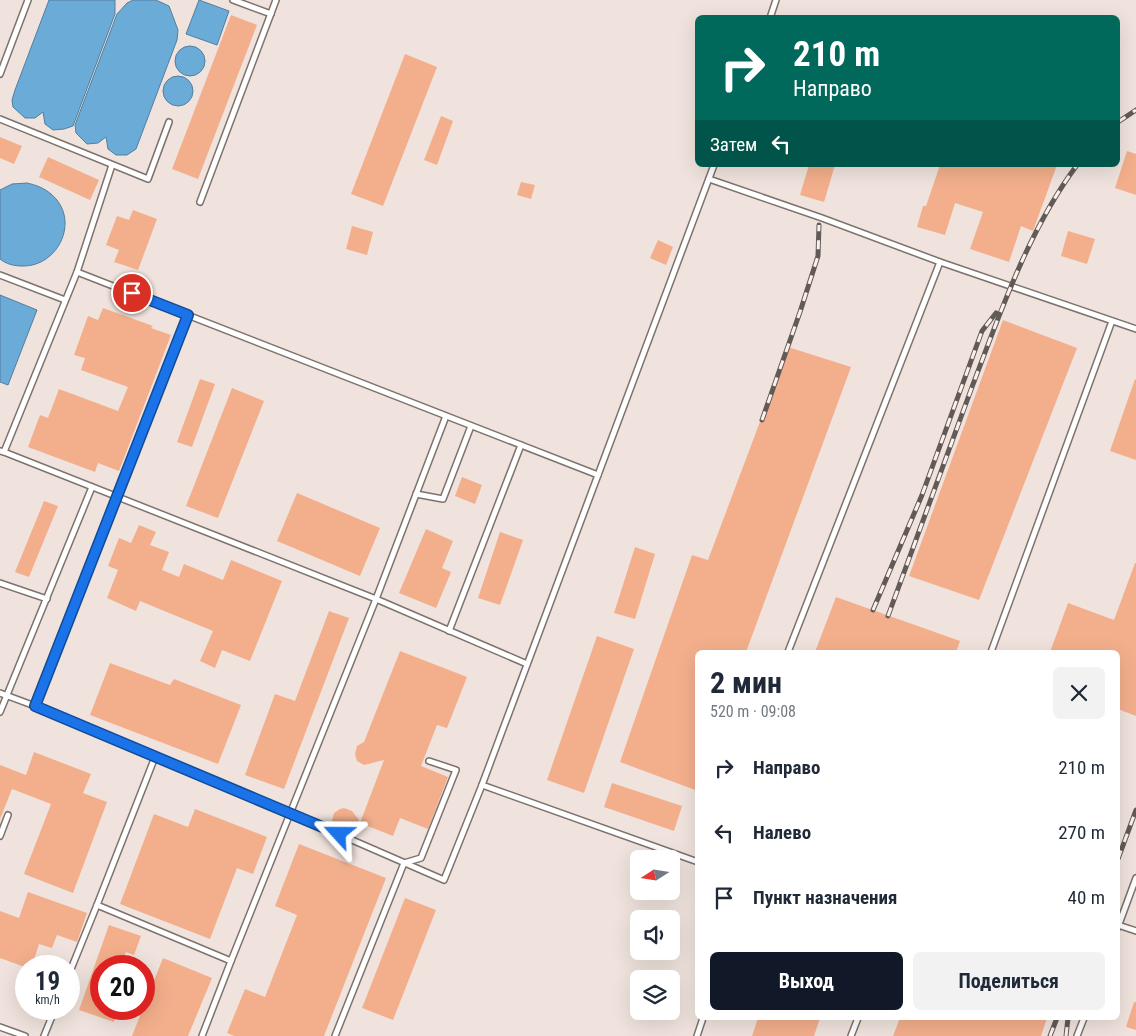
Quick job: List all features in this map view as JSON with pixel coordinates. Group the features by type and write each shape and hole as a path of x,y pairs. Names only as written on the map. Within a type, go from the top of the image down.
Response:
{"lane":[{"path":"0,74 28,0"},
{"path":"233,0 271,14"},
{"path":"200,202 276,0"},
{"path":"771,15 776,0"},
{"path":"0,119 148,179 169,122"},
{"path":"112,165 77,272 2,452 376,600 527,664"},
{"path":"0,693 290,813 444,880 482,785 713,167"},
{"path":"709,179 822,218 940,262 1136,329"},
{"path":"789,650 940,262"},
{"path":"77,272 598,475"},
{"path":"0,275 65,300"},
{"path":"35,706 188,315"},
{"path":"992,650 1112,321"},
{"path":"202,1036 376,600 446,416"},
{"path":"416,494 443,499 471,426"},
{"path":"449,631 521,445"},
{"path":"0,711 92,487"},
{"path":"0,583 47,599"},
{"path":"77,955 155,757"},
{"path":"404,863 422,858 456,770 429,761"},
{"path":"482,785 695,861"},
{"path":"0,836 8,815"},
{"path":"335,1036 404,863"},
{"path":"1120,921 1136,878"},
{"path":"97,905 231,960"},
{"path":"1120,927 1136,931"},
{"path":"44,1036 51,1020"},
{"path":"697,1036 702,1020"},
{"path":"851,1036 857,1020"},
{"path":"1077,1036 1083,1020"},
{"path":"0,1027 25,1036"}],"water":[{"path":"49,0 115,0 115,14 73,126 53,130 45,124 43,112 35,118 25,118 13,107 12,100"},
{"path":"133,0 156,0 169,6 178,30 177,40 136,149 127,155 116,155 108,149 106,137 98,143 87,144 76,133 75,125 117,14 127,3"},
{"path":"199,0 229,11 217,45 186,34"},
{"path":"190,46 201,50 205,61 201,72 190,76 179,72 175,61 179,50"},
{"path":"178,76 189,80 193,91 189,102 178,106 167,102 163,91 167,80"},
{"path":"27,183 46,190 60,204 65,228 62,240 46,259 35,264 16,266 0,259 0,190 12,184"},
{"path":"0,295 37,310 8,385 0,382"}],"building":[{"path":"231,15 257,25 198,179 172,169"},
{"path":"405,54 437,67 383,206 351,194"},
{"path":"441,116 453,121 437,165 424,160"},
{"path":"0,137 22,146 14,164 0,158"},
{"path":"1127,151 1136,154 1136,195 1115,188"},
{"path":"48,157 99,180 90,200 39,177"},
{"path":"808,167 834,167 824,202 800,195"},
{"path":"939,167 1056,167 1033,231 1021,226 1009,262 970,249 983,212 955,203 945,235 917,227 923,206 926,206"},
{"path":"521,182 535,185 531,199 517,195"},
{"path":"133,210 157,219 138,270 114,262 119,250 106,245 117,216 129,220"},
{"path":"352,226 373,232 367,255 346,249"},
{"path":"1068,231 1095,239 1087,264 1061,256"},
{"path":"658,240 673,247 666,265 650,258"},
{"path":"103,308 153,326 151,328 171,335 119,471 98,463 95,472 28,447 40,415 48,418 59,389 118,411 128,387 81,370 85,358 74,355 88,316 98,320"},
{"path":"1003,320 1077,348 979,600 909,576"},
{"path":"788,347 851,367 747,650 695,650 695,790 620,762 692,555 708,560"},
{"path":"200,379 215,384 192,447 177,442"},
{"path":"1136,380 1136,460 1110,451"},
{"path":"232,388 264,401 218,518 186,506"},
{"path":"462,477 482,485 475,504 455,496"},
{"path":"297,493 380,528 360,576 277,541"},
{"path":"44,501 58,506 29,577 15,572"},
{"path":"139,525 156,532 150,545 169,552 162,570 179,577 184,564 223,580 231,560 282,581 250,661 222,650 215,668 200,661 213,631 140,601 136,611 107,598 118,570 108,566 119,538 131,543"},
{"path":"426,529 453,541 442,568 451,572 436,608 399,593"},
{"path":"500,532 523,540 500,605 478,598"},
{"path":"635,547 655,554 635,619 614,613"},
{"path":"1136,563 1136,716 1120,710 1120,650 1051,650 1068,603 1114,620"},
{"path":"836,597 960,641 957,650 816,650"},
{"path":"329,611 349,618 284,789 245,775 275,694 295,701"},
{"path":"597,636 634,649 584,793 547,780"},
{"path":"400,651 467,677 447,728 437,725 421,766 448,777 428,829 400,818 393,836 360,823 384,760 364,765 357,761 355,754 357,746 364,742"},
{"path":"110,663 170,685 174,679 241,705 218,764 90,715"},
{"path":"34,752 91,774 83,793 107,802 73,893 24,874 51,804 12,789 0,819 0,765 26,775"},
{"path":"612,783 682,806 674,831 604,807"},
{"path":"344,808 352,811 359,820 353,829 346,833 334,827 332,821 334,813"},
{"path":"195,809 267,837 253,874 237,868 210,939 120,904 154,814 188,827"},
{"path":"299,844 386,878 324,1036 234,1036 227,1033 245,989 265,997 297,915 275,906"},
{"path":"28,892 87,913 77,942 57,935 52,948 39,944 36,955 15,955 15,963 0,958 0,911 19,918"},
{"path":"405,898 436,910 393,1020 362,1008"},
{"path":"109,925 141,936 134,955 126,952 125,955 98,955"},
{"path":"163,958 212,978 188,1036 132,1036 138,1020 155,1020 155,978"},
{"path":"90,979 90,1014 80,1010"},
{"path":"1134,1002 1136,1002 1136,1030 1126,1027"},
{"path":"757,1020 819,1020 814,1036 752,1036"},
{"path":"899,1020 1046,1020 1041,1036 893,1036"}],"railway":[{"path":"1120,121 1136,110"},
{"path":"888,616 972,387 1017,272 1044,217 1076,167"},
{"path":"762,420 818,256 819,225"},
{"path":"873,610 922,495 982,331 996,313"},
{"path":"1120,854 1136,810"},
{"path":"1050,1036 1056,1020"},
{"path":"1066,1036 1068,1020"}],"route":[{"path":"132,293 188,315 35,706 339,834"}]}
